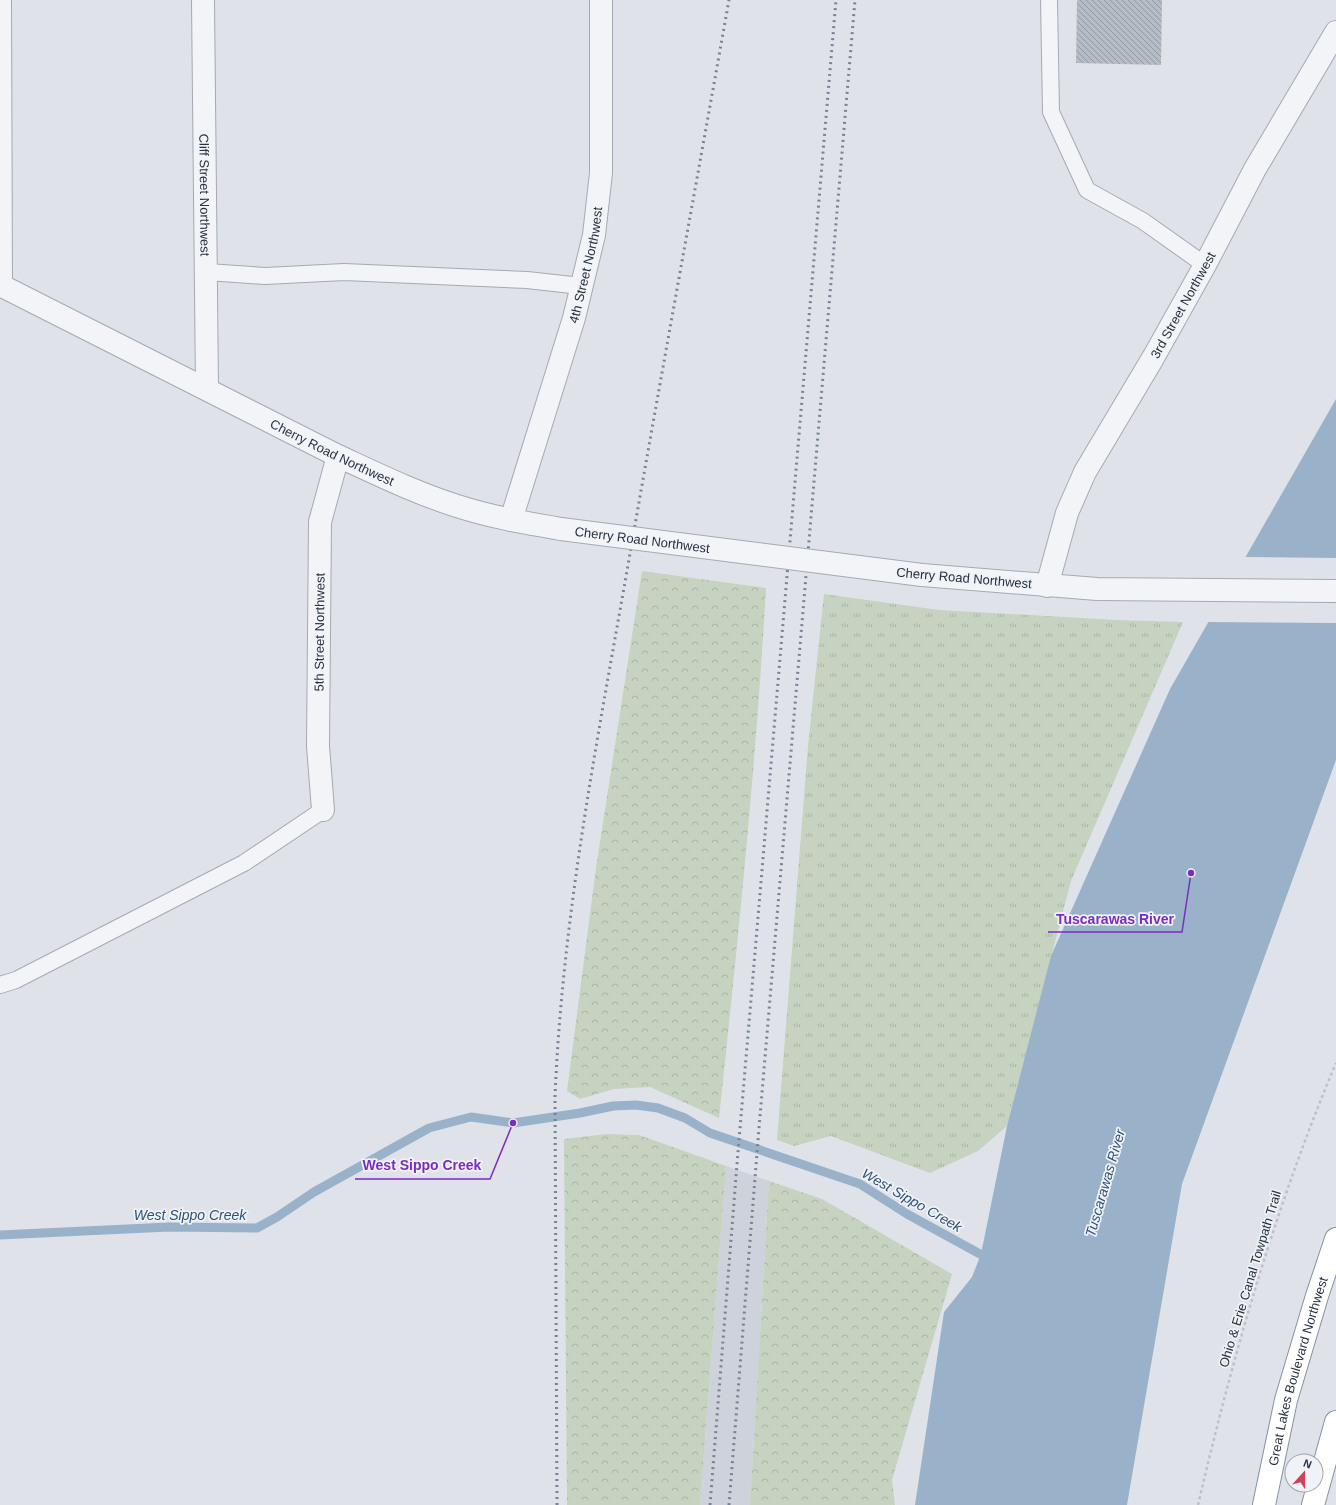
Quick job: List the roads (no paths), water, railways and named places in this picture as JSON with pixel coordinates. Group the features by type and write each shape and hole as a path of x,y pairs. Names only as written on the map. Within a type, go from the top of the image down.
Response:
{"highway":[{"name":"Great Lakes Boulevard Northwest","path":"1264,1505 1286,1400 1317,1296 1336,1239"},
{"path":"1313,1505 1336,1422"}],"street":[{"name":"Cliff Street Northwest","path":"203,0 207,272 207,389"},
{"name":"4th Street Northwest","path":"511,520 574,318 594,235 601,173 601,0"},
{"name":"3rd Street Northwest","path":"1048,586 1067,513 1085,472 1153,358 1205,265 1255,168 1336,32"},
{"name":"Cherry Road Northwest","path":"2,286 338,456 395,482 456,506 511,520 561,529 922,576 1097,589 1336,591"},
{"name":"5th Street Northwest","path":"323,810 318,746 320,522 338,456"}],"lane":[{"path":"2,286 3,0"},
{"path":"1049,0 1052,112 1087,190 1143,221 1205,265"},
{"path":"207,272 265,276 344,272 527,280 581,286"},
{"path":"0,985 16,980 244,863 323,810"}],"water":[{"path":"1336,399 1336,760 1182,1184 1127,1505 915,1505 944,1312 972,1277 981,1254 1007,1126 1051,956 1170,689"}],"waterway":[{"name":"West Sippo Creek","path":"0,1235 169,1227 257,1228 277,1217 314,1192 429,1128 471,1117 513,1123 580,1113 613,1106 636,1105 658,1108 685,1118 710,1133 860,1184 907,1214 991,1260"}],"railway":[{"path":"557,1505 555,1097 559,1033 572,905 591,778 729,0"},
{"path":"710,1505 737,1164 836,0"},
{"path":"729,1505 759,1128 855,0"}],"place":[{"name":"Tuscarawas River","path":"1191,873"},
{"name":"West Sippo Creek","path":"513,1123"}]}
